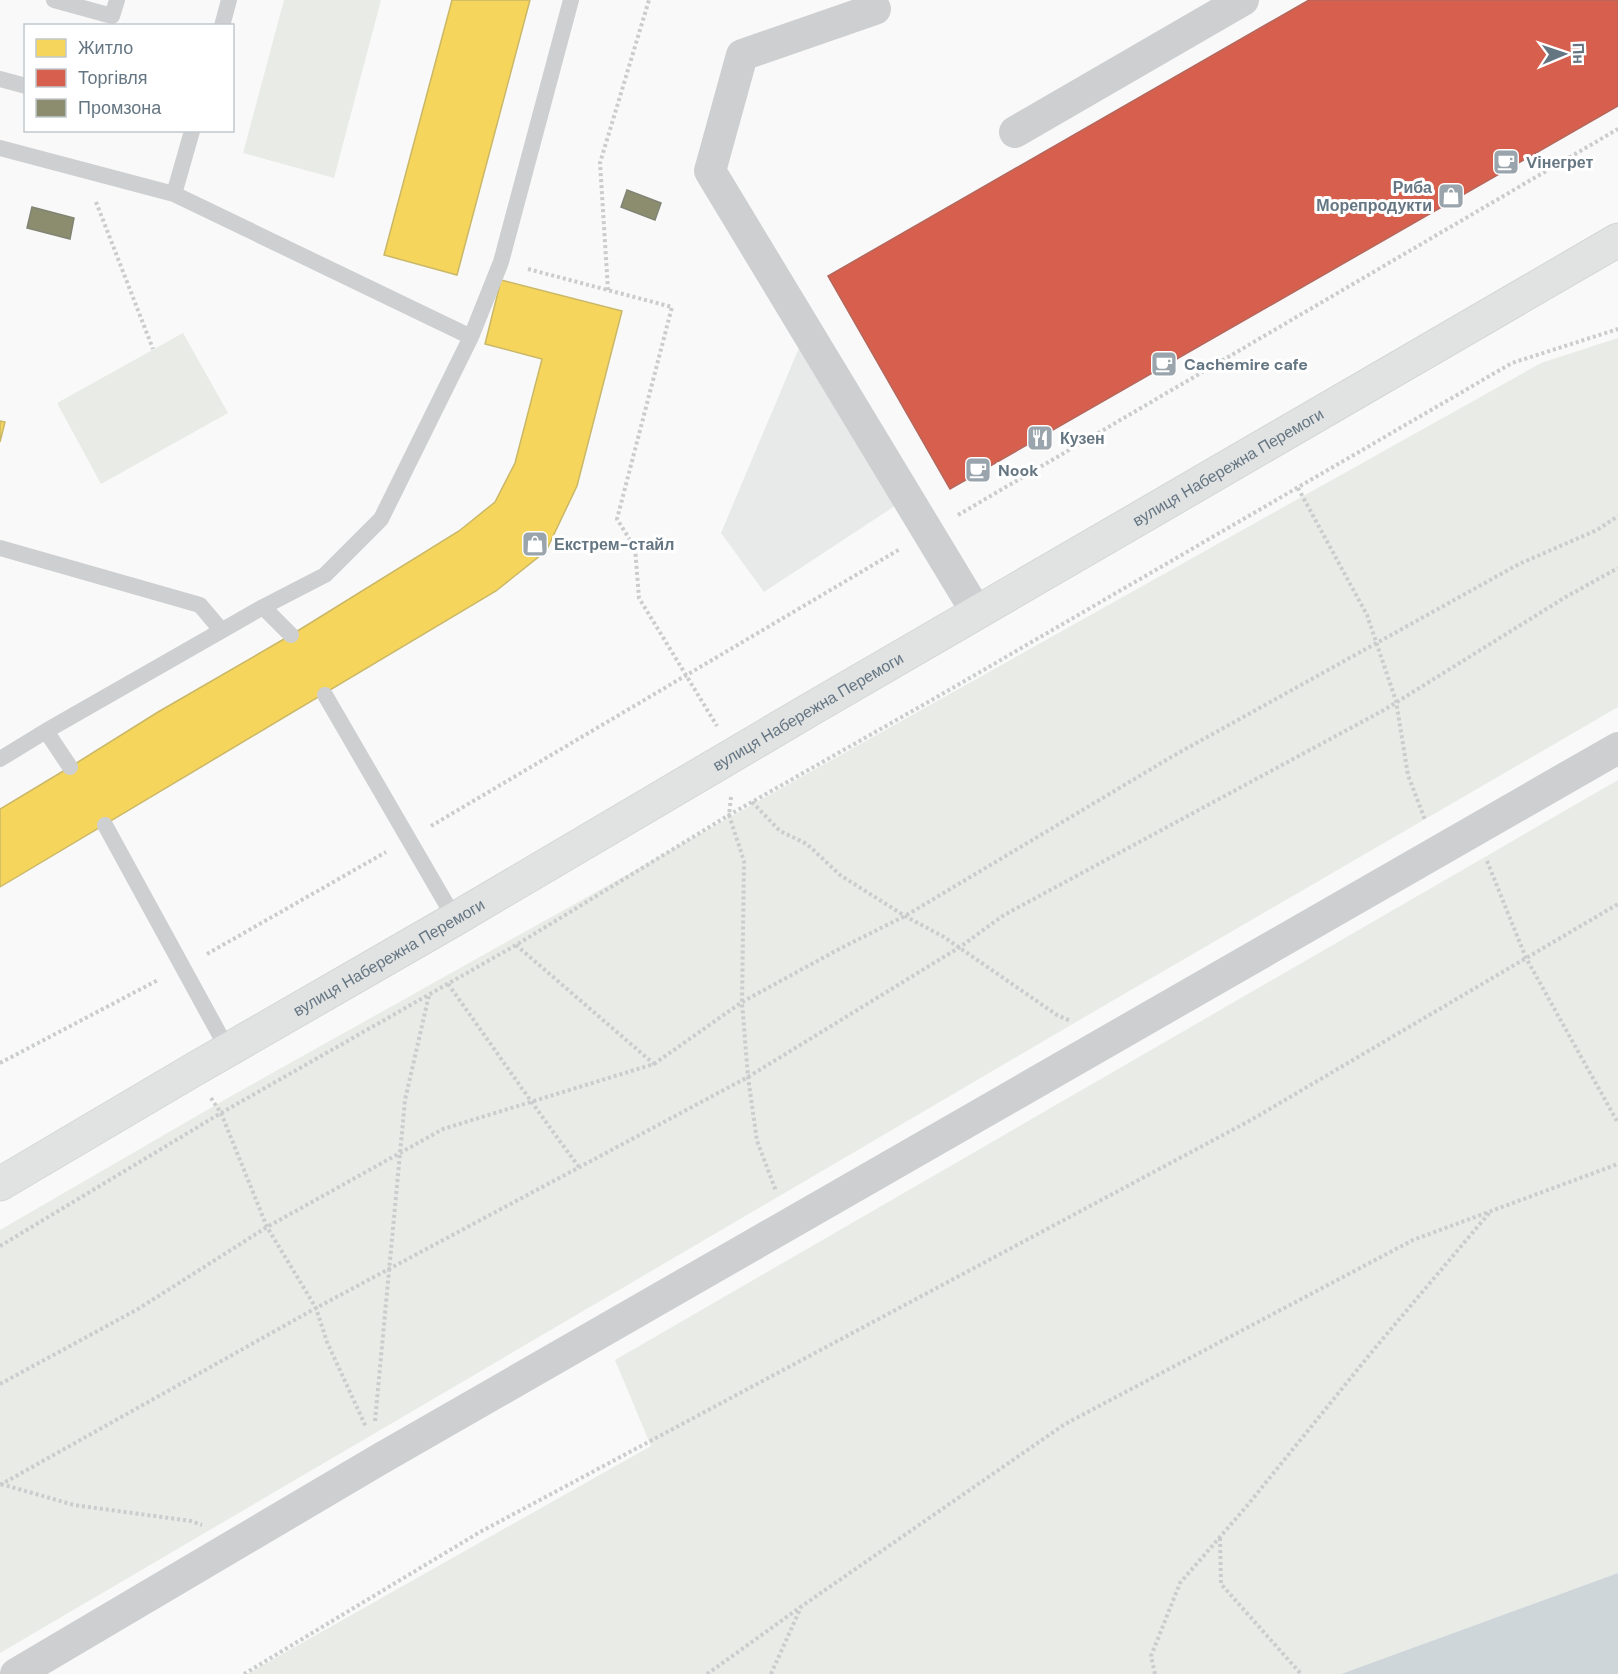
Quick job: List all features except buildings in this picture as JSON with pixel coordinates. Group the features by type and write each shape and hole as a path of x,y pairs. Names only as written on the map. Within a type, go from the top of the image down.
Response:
{"main road":[{"name":"вулиця Набережна Перемоги","path":"2,1179 455,920 1618,240"}],"street":[{"path":"1016,132 1243,0"},
{"path":"875,9 742,55 710,171 977,613"},
{"path":"16,1674 244,1538 377,1451 788,1224 1618,748"}],"lane":[{"path":"54,0 112,16 117,0"},
{"path":"223,24 229,0"},
{"path":"0,759 221,630 325,575 381,519 471,337 501,262 571,0"},
{"path":"0,79 24,85"},
{"path":"174,194 192,132"},
{"path":"0,147 174,194 471,337"},
{"path":"0,548 200,605 221,630"},
{"path":"263,607 291,634"},
{"path":"325,695 455,920"},
{"path":"46,731 70,767"},
{"path":"105,825 228,1050"}],"path":[{"path":"608,290 600,163 650,0"},
{"path":"0,1064 184,967 409,839 1618,129"},
{"path":"93,172 92,191 153,349"},
{"path":"501,262 672,308 617,519 635,548 639,598 735,755 729,815 744,861 742,1002 748,1077 757,1141 788,1224"},
{"path":"0,1246 220,1113 516,945 729,815 1512,363 1618,329"},
{"path":"1298,488 1367,615 1396,701 1408,775 1437,851"},
{"path":"0,1384 138,1309 267,1227 443,1129 654,1064 742,1002 905,916 1173,756 1519,564 1598,530 1618,516"},
{"path":"0,1484 316,1308 748,1077 960,947 1004,915 1396,701 1564,598 1618,568"},
{"path":"752,802 780,831 807,844 840,875 960,947 1057,1015 1112,1039"},
{"path":"1475,830 1526,958 1618,1123"},
{"path":"244,1674 480,1532 1251,1120 1618,904"},
{"path":"516,945 654,1064"},
{"path":"448,984 517,1080 530,1102 579,1167"},
{"path":"377,1451 388,1269 405,1100 429,994"},
{"path":"193,1070 220,1113 267,1227 316,1308 327,1342 377,1451"},
{"path":"707,1674 1065,1424 1413,1240 1618,1164"},
{"path":"1155,1674 1151,1656 1180,1583 1490,1211"},
{"path":"0,1484 74,1505 191,1521 244,1538"},
{"path":"1220,1537 1221,1584 1301,1674"},
{"path":"771,1674 802,1606"}],"shaded area":[{"path":"284,0 381,0 334,178 243,153"},
{"path":"183,333 228,413 101,484 57,403"},
{"path":"1618,338 1618,707 0,1653 0,1230 226,1099 1541,363"},
{"path":"801,343 901,502 764,592 721,533"},
{"path":"1618,780 1618,1573 1341,1674 247,1674 651,1446 615,1360"},
{"path":"1618,1573 1618,1674 1341,1674"}],"place":[{"name":"Vінегрет","path":"1506,162"},
{"name":"Риба Морепродукти","path":"1451,196"},
{"name":"Cachemire cafe","path":"1164,364"},
{"name":"Кузен","path":"1040,438"},
{"name":"Nook","path":"978,470"},
{"name":"Екстрем-стайл","path":"535,544"}]}
